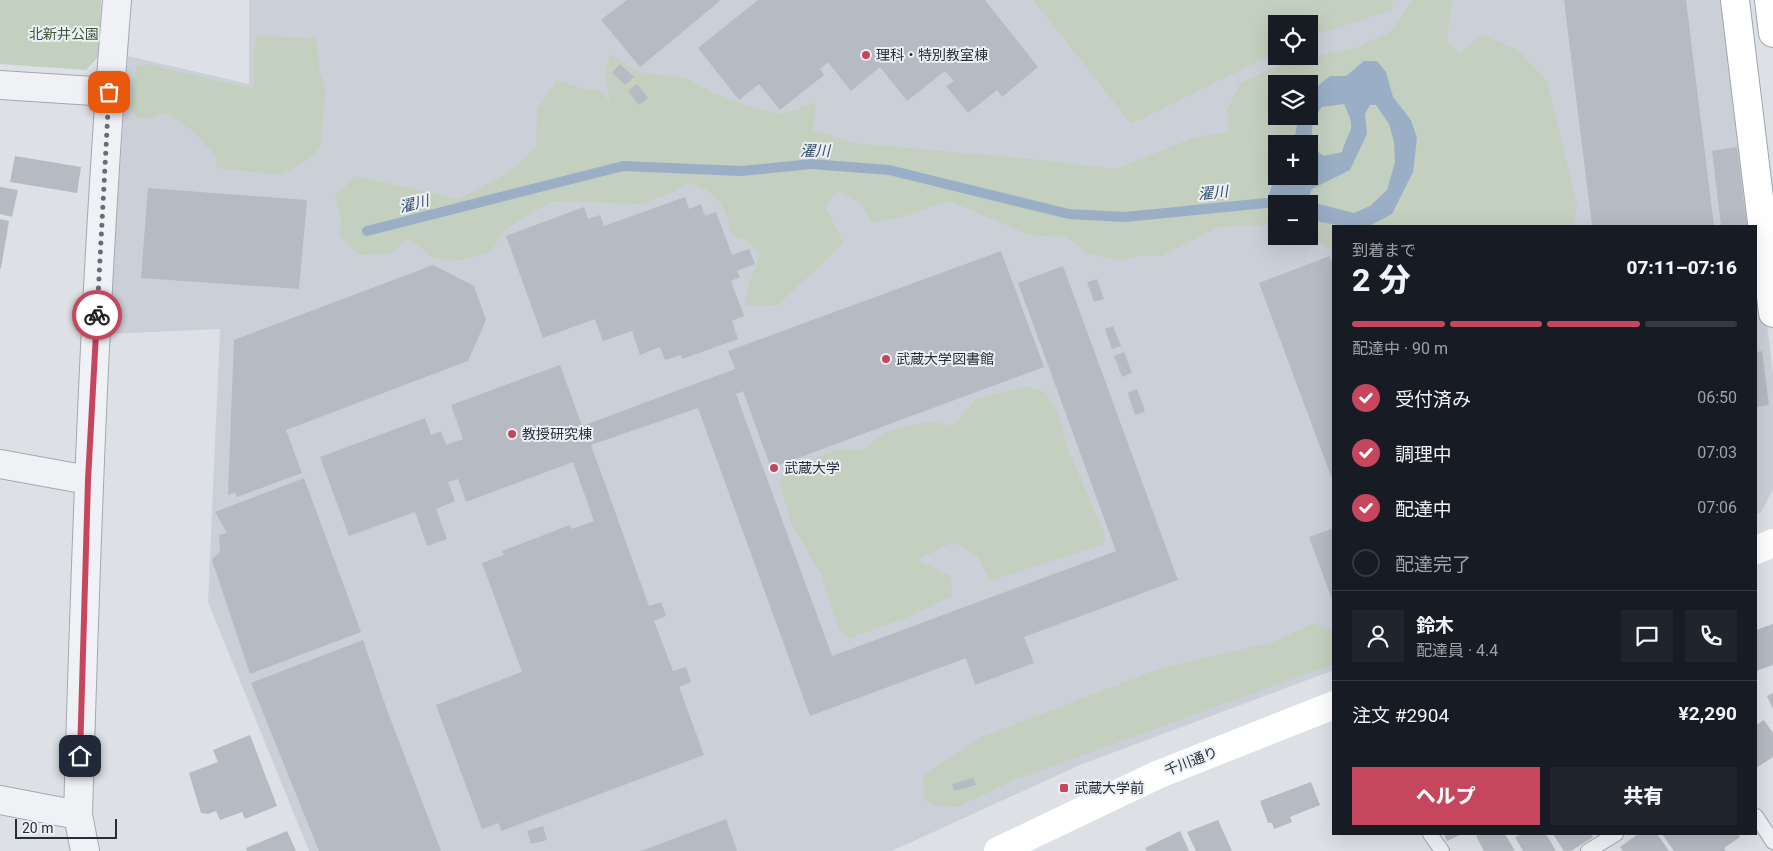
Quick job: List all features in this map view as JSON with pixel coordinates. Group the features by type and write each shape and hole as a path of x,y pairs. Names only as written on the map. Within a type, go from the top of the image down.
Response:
{"main road":[{"path":"1736,0 1773,312"},
{"path":"1769,0 1773,33"},
{"path":"1757,550 1773,543"},
{"name":"千川通り","path":"998,851 1157,775 1332,706"}],"street":[{"path":"85,851 78,815 88,480 109,92 117,0"},
{"path":"0,85 109,92"},
{"path":"0,464 88,480"},
{"path":"0,800 78,815"}],"lane":[{"path":"1757,818 1773,842"},
{"path":"1431,835 1442,851"},
{"path":"1588,851 1614,835"}],"shaded area":[{"name":"武蔵大学","path":"249,0 1728,0 1755,225 1332,225 1332,671 1080,765 892,851 309,851 208,602 220,329 108,334 128,56 249,84"},
{"path":"1757,242 1773,374 1773,490 1761,512 1757,514"}],"green space":[{"name":"北新井公園","path":"0,0 101,0 99,56 86,70 0,64"},
{"path":"1033,0 1392,0 1393,10 1318,34 1318,15 1268,15 1268,57 1131,124"},
{"path":"1412,0 1452,0 1447,40 1459,53 1482,35 1518,50 1547,81 1577,203 1574,225 1332,225 1332,251 1318,241 1318,195 1268,195 1268,225 1218,227 1162,256 1140,255 1121,261 1088,254 1066,237 1029,235 949,201 903,217 871,223 862,204 837,191 825,206 844,243 778,305 744,306 749,283 760,255 746,240 731,235 727,216 713,195 706,190 687,183 669,194 641,204 552,201 506,229 491,251 464,260 435,259 409,239 388,254 359,255 340,236 341,221 335,196 356,176 458,199 512,171 536,145 537,110 557,80 581,88 600,91 610,102 605,75 610,54 638,72 687,78 713,93 754,108 783,114 816,102 813,130 854,143 1042,160 1116,169 1195,137 1229,132 1227,110 1240,83 1280,65 1318,65 1318,56 1355,48 1390,32"},
{"path":"257,36 316,38 320,73 326,88 320,148 312,157 281,175 216,168 217,157 191,130 166,113 151,119 136,117 130,107 136,67 146,64 254,89 254,48"},
{"path":"1026,386 1045,392 1055,406 1070,454 1105,535 1104,544 990,581 977,556 953,542 917,560 951,576 952,596 908,617 848,639 839,629 822,576 791,523 779,482 786,470 836,450 862,450 887,431 929,421 953,426 976,399"},
{"path":"1314,623 1332,630 1332,665 1012,781 958,807 935,806 925,800 922,776 982,737 1161,668 1273,642"}],"water":[{"path":"1364,61 1377,61 1386,72 1393,97 1411,120 1417,138 1413,172 1392,214 1371,225 1337,225 1318,222 1318,204 1354,213 1370,206 1387,190 1395,162 1394,142 1389,124 1376,105 1370,105 1365,114 1367,134 1350,170 1312,189 1310,195 1269,195 1272,185 1318,185 1318,152 1324,156 1342,152 1351,129 1350,120 1344,104 1322,107 1318,112 1318,86 1330,76 1346,76"},
{"path":"1297,125 1313,125 1312,135 1295,135"}],"building":[{"path":"627,0 720,1 640,67 601,20"},
{"name":"理科・特別教室棟","path":"758,0 985,0 1038,67 1002,97 997,90 968,113 946,86 954,81 945,71 907,101 880,67 851,91 828,62 820,69 824,75 780,110 759,84 739,100 698,48"},
{"path":"1564,0 1686,0 1714,225 1592,225"},
{"path":"620,64 634,77 625,85 612,73"},
{"path":"637,84 648,98 639,105 628,91"},
{"path":"1737,147 1747,225 1721,225 1712,151"},
{"path":"15,156 81,167 77,193 10,182"},
{"path":"0,187 18,190 12,217 0,214"},
{"path":"148,188 307,200 299,289 141,278"},
{"path":"685,197 689,209 701,204 705,216 716,212 732,255 749,249 755,264 737,271 740,277 731,281 744,316 732,321 738,339 682,359 681,355 665,360 660,347 640,355 632,331 603,341 595,319 543,338 506,236 584,207 588,219 600,215 604,226"},
{"path":"0,219 9,221 1,268 0,268"},
{"path":"1001,251 1044,367 771,468 743,391 736,394 832,656 1116,551 1018,283 1063,266 1178,580 1024,637 1034,663 975,685 966,658 810,716 698,408 591,445 649,606 661,602 666,616 654,621 673,671 686,667 691,682 679,687 704,755 501,831 499,823 482,829 436,705 522,672 482,563 504,555 502,551 570,525 572,529 594,521 573,462 466,502 458,479 448,482 455,501 436,509 447,539 427,546 415,512 349,536 320,457 425,418 431,435 441,431 446,445 463,439 451,405 560,365 582,426 735,369 728,351"},
{"path":"1330,256 1332,262 1332,479 1259,283"},
{"path":"433,265 474,286 486,320 468,361 286,430 302,473 237,497 235,492 228,495 234,340"},
{"path":"1097,279 1104,299 1094,302 1087,282"},
{"path":"1113,326 1121,346 1112,349 1105,329"},
{"path":"1762,351 1769,405 1757,407 1757,352"},
{"path":"1124,352 1132,373 1122,377 1114,356"},
{"path":"1137,389 1145,411 1135,415 1128,393"},
{"path":"304,478 361,632 250,674 212,560 220,551 219,535 227,533 215,512"},
{"path":"1332,529 1332,600 1309,537"},
{"path":"1773,624 1773,665 1757,671 1757,630"},
{"path":"363,640 387,710 441,851 319,851 251,683"},
{"path":"1773,693 1773,709 1767,696"},
{"path":"1764,720 1773,733 1773,757 1757,767 1757,724"},
{"path":"250,735 277,806 245,819 242,812 220,820 216,811 208,814 201,813 189,773 218,762 213,750"},
{"path":"973,778 976,785 954,791 952,784"},
{"path":"1311,782 1320,805 1290,817 1292,822 1274,829 1272,823 1268,823 1260,801"},
{"path":"726,819 737,851 641,851"},
{"path":"1218,820 1232,851 1196,851 1187,832"},
{"path":"543,826 547,840 531,844 527,831"},
{"path":"287,831 296,851 247,851 246,848"},
{"path":"1180,831 1189,851 1147,851 1145,848"},
{"path":"1444,835 1460,835 1447,841"},
{"path":"1506,835 1515,851 1484,851 1476,836"},
{"path":"1520,835 1547,835 1556,851 1523,851 1515,837"},
{"path":"1554,835 1592,835 1593,837 1571,851 1564,851"},
{"path":"1637,835 1658,835 1669,851 1623,851 1620,847"},
{"path":"1663,835 1739,835 1740,837 1724,848 1726,851 1674,851"}],"waterway":[{"name":"濯川","path":"367,231 623,166 741,171 811,164 889,170 1069,214 1125,217 1266,203"}],"way so far":[{"path":"97,315 109,92"}],"place":[{"name":"理科・特別教室棟","path":"866,55"},
{"name":"武蔵大学図書館","path":"886,359"},
{"name":"教授研究棟","path":"512,434"},
{"name":"武蔵大学","path":"774,468"},
{"name":"武蔵大学前","path":"1064,788"}],"route":[{"path":"80,756 88,480 97,315"}]}
